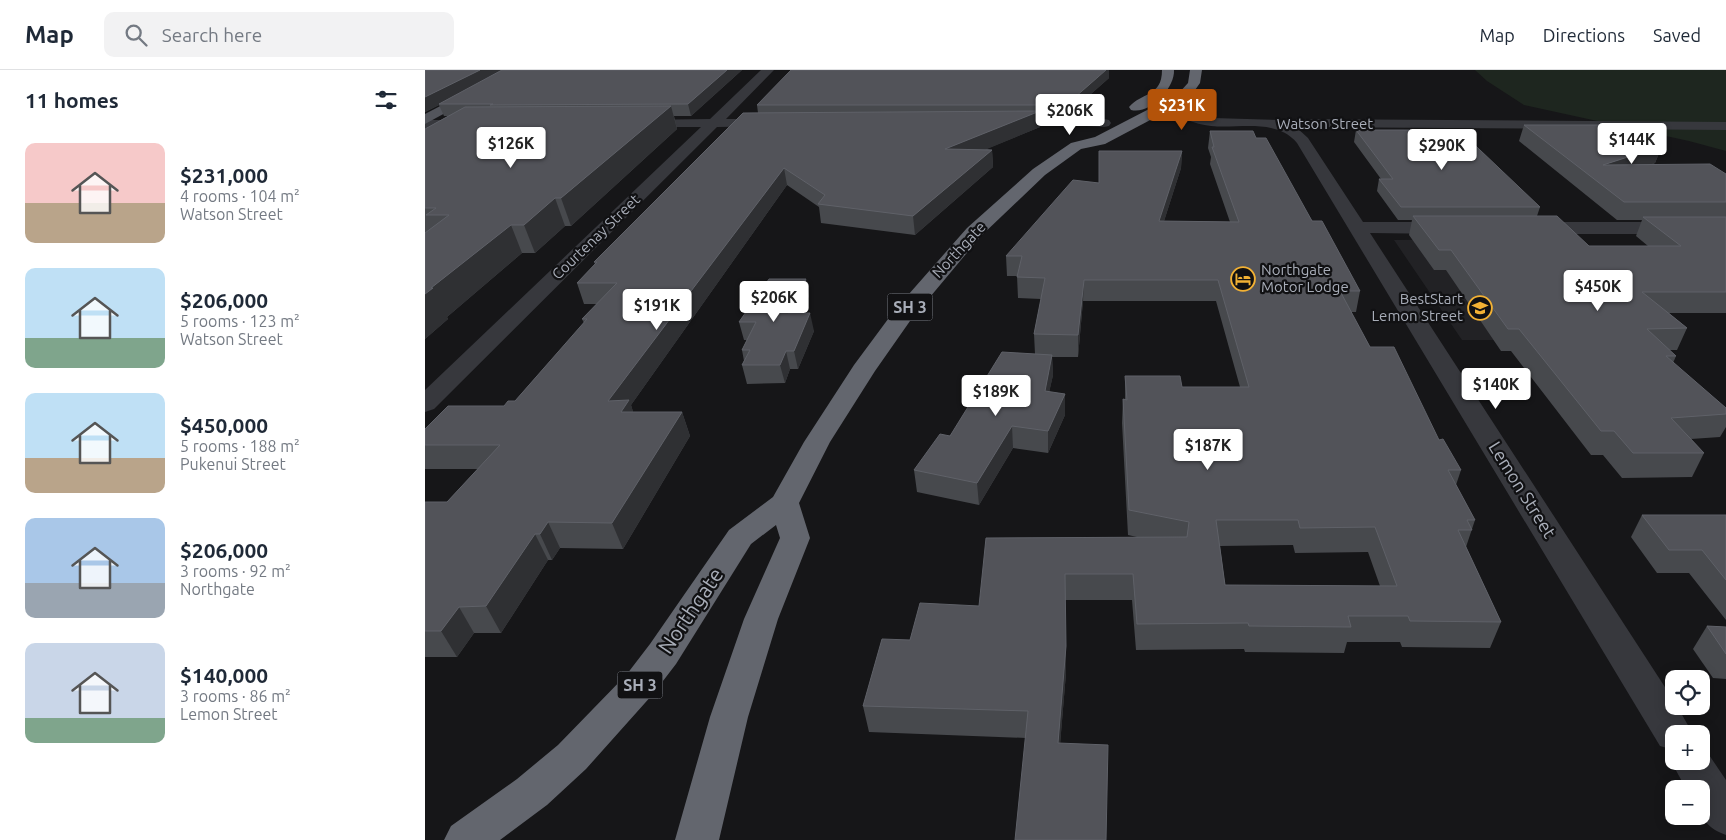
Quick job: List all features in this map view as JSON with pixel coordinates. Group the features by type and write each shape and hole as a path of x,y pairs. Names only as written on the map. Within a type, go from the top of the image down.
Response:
{"highway":[{"name":"Northgate","path":"466,840 532,792 572,757 640,684 663,654 740,537 784,503 817,442 863,370 902,316 938,272 1007,200 1039,172 1077,142 1113,119 1147,101 1162,90 1167,82 1168,70"},
{"name":"Northgate","path":"1077,142 1100,142 1183,97 1197,77 1196,70"},
{"path":"697,840 729,717 761,619 795,538 784,503"}],"main road":[{"path":"425,120 518,70"}],"street":[{"name":"Courtenay Street","path":"425,404 768,70"},
{"name":"Watson Street","path":"1168,106 1189,118 1210,123 1259,123 1283,126 1295,123 1726,126"},
{"path":"988,122 1113,119"},
{"path":"1143,119 1180,124 1210,123"},
{"path":"1037,122 1062,130 1077,142"},
{"path":"625,123 782,123"},
{"path":"425,124 489,124"},
{"name":"Lemon Street","path":"1283,126 1297,134 1303,141 1668,725"},
{"path":"1357,228 1467,228"},
{"path":"1517,228 1726,228"},
{"path":"1697,770 1726,816"}],"shaded area":[{"path":"1475,70 1726,70 1726,151 1689,141 1524,105 1487,81"},
{"path":"1493,239 1582,340 1462,340 1394,240"}],"building":[{"path":"425,70 480,70 425,97"},
{"path":"502,70 727,70 688,104 439,104"},
{"path":"791,70 1106,70 1066,105 757,105"},
{"path":"671,106 561,198 555,198 524,225 511,225 425,294 425,233 449,215 426,215 436,208 425,208 425,129 465,107"},
{"path":"1040,111 945,149 992,150 913,216 818,204 825,195 784,168 608,401 629,400 621,412 682,412 612,523 548,522 540,534 535,534 486,606 459,607 441,631 425,631 425,502 447,502 500,445 425,445 425,429 448,406 504,406 508,401 515,401 587,319 582,319 617,283 577,283 597,262 594,262 743,113"},
{"path":"1524,125 1627,125 1662,146 1603,165 1710,164 1726,174 1726,202 1624,202"},
{"path":"1356,130 1459,130 1540,207 1401,207 1379,179 1393,179"},
{"path":"1210,131 1253,131 1256,138 1266,138 1312,221 1322,221 1360,291 1340,291 1370,347 1394,347 1439,440 1443,439 1461,470 1448,470 1475,520 1467,520 1472,530 1458,530 1501,622 1410,621 1408,616 1348,616 1351,627 1249,626 1248,623 1137,624 1133,574 1065,574 1066,646 1058,743 1108,745 1106,840 1015,840 1028,711 863,706 882,639 910,640 920,603 979,606 986,538 1187,537 1189,522 1129,510 1123,399 1127,400 1125,376 1180,376 1182,387 1249,387 1218,280 1084,280 1078,335 1034,334 1045,278 1017,277 1022,256 1006,256 1073,180 1099,183 1099,151 1182,151 1159,221 1239,222 1212,147 1214,147","holes":["1216,520 1298,520 1300,528 1375,527 1397,586 1225,585"]},
{"path":"1413,216 1557,216 1589,246 1681,246 1643,217 1726,217 1726,292 1642,292 1687,328 1647,329 1676,356 1666,356 1726,408 1726,414 1671,418 1704,453 1633,453 1614,431 1601,431 1519,329 1508,329 1451,250 1439,250"},
{"path":"769,279 806,279 788,313 810,313 794,351 786,351 780,365 742,365 750,350 742,350 756,322 739,322"},
{"path":"1002,352 1052,355 1045,391 1065,394 1048,431 1012,426 977,483 914,470 940,434 950,436"},
{"path":"1642,515 1726,515 1726,580 1702,550 1669,550"},
{"path":"1707,626 1726,627 1726,654"}],"place":[{"name":"Northgate Motor Lodge","path":"1243,279"},
{"name":"BestStart Lemon Street","path":"1480,308"}]}
